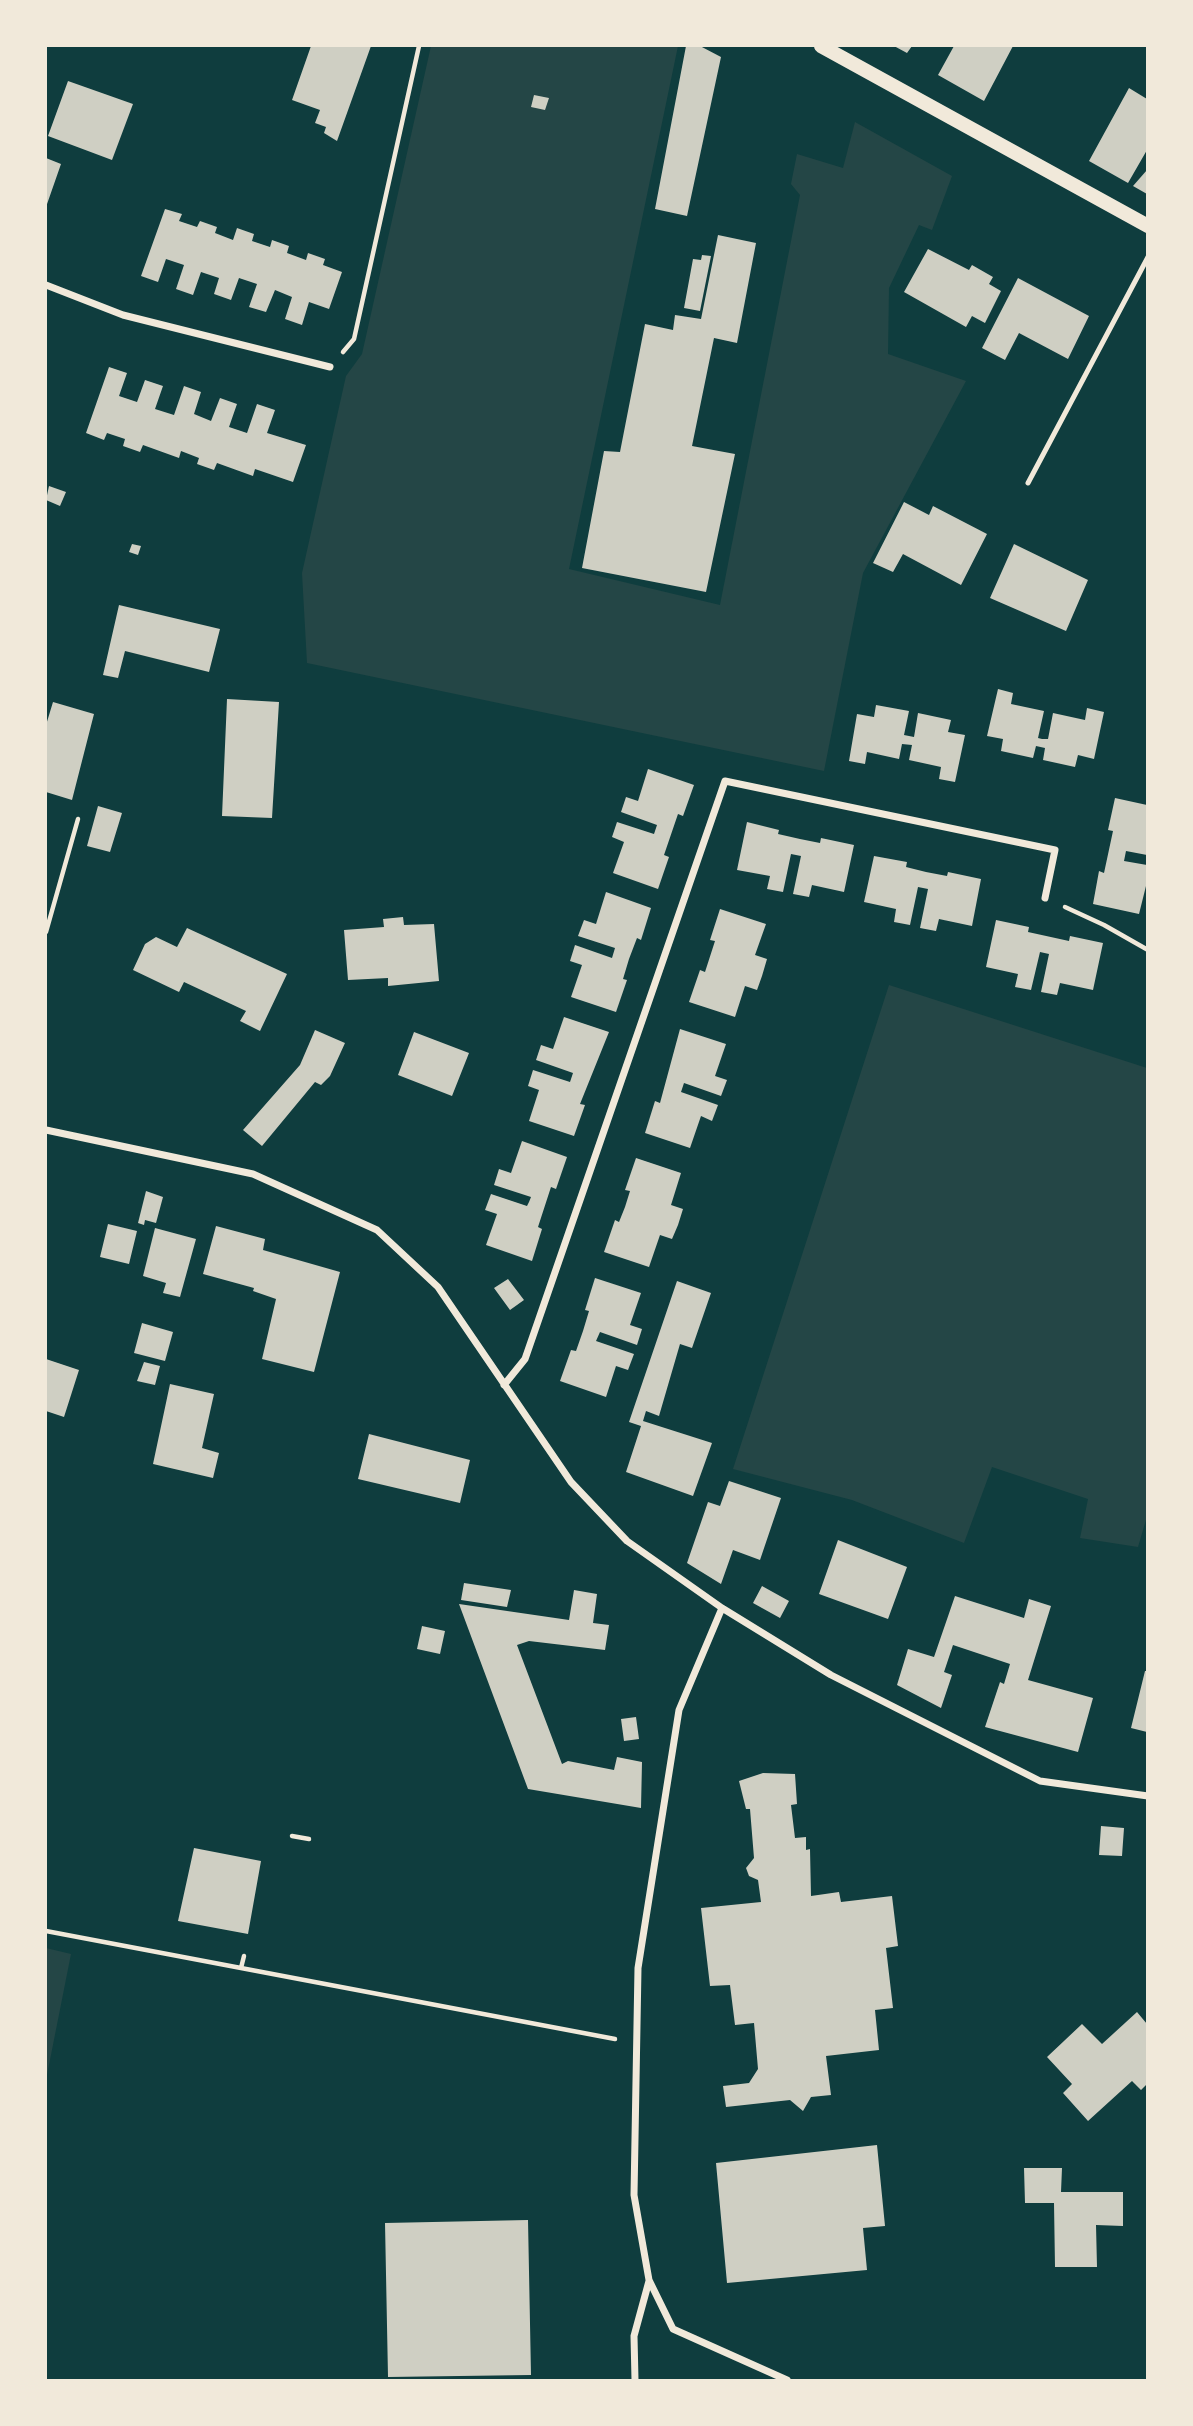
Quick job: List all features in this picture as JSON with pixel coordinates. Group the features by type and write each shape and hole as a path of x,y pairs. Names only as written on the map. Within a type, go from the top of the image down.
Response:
{"main road":[{"path":"821,46 1147,226"}],"street":[{"path":"46,285 123,315 330,367"},
{"path":"504,1385 525,1359 724,781 1055,850 1045,898"},
{"path":"46,1130 253,1174 377,1230 438,1287 571,1482 627,1541 722,1608 831,1675 1040,1781 1147,1796"},
{"path":"722,1608 679,1710 638,1968 634,2196 649,2280 673,2329 787,2381"},
{"path":"635,2381 634,2336 649,2280"}],"lane":[{"path":"1028,483 1147,257"}],"path":[{"path":"330,367 354,339 419,46"},
{"path":"46,932 78,819"},
{"path":"1045,898 1104,925 1147,950"},
{"path":"292,1836 309,1839"},
{"path":"46,1931 635,2042"},
{"path":"241,1968 244,1956"}],"shaded area":[{"path":"431,46 678,46 569,569 720,605 800,195 791,184 797,154 843,168 855,122 952,176 932,230 919,225 889,288 888,354 966,381 863,573 824,771 307,663 302,573 346,376 362,354"},
{"path":"889,985 1147,1068 1148,1513 1138,1547 1080,1538 1088,1499 992,1467 964,1543 852,1500 733,1469"},
{"path":"46,1948 71,1954 46,2080"}],"building":[{"path":"311,46 371,46 337,141 324,133 326,127 315,123 320,110 292,100"},
{"path":"686,46 700,46 721,57 687,216 655,209"},
{"path":"894,46 912,46 907,53"},
{"path":"954,46 1013,46 984,101 938,75"},
{"path":"68,81 133,104 112,160 48,136"},
{"path":"1129,88 1147,99 1147,150 1128,183 1089,161"},
{"path":"534,95 549,98 545,110 531,107"},
{"path":"46,158 61,164 46,207"},
{"path":"1147,170 1147,194 1133,186"},
{"path":"165,209 182,214 179,221 197,227 200,221 217,227 215,233 233,240 237,228 254,234 252,241 270,247 272,240 289,246 287,253 306,260 308,253 325,259 323,265 342,272 329,309 309,302 302,325 285,319 292,297 275,290 266,312 249,307 257,284 239,278 231,300 214,294 219,278 201,272 193,295 176,289 184,265 166,259 158,282 141,276"},
{"path":"718,235 756,243 737,343 714,338 692,446 735,454 706,592 582,568 604,451 620,452 645,324 673,330 675,315 701,319"},
{"path":"928,249 969,270 972,265 993,277 989,284 1001,291 985,323 972,316 966,327 904,292"},
{"path":"702,255 711,256 700,311 684,308 693,259 701,260"},
{"path":"1018,278 1089,316 1068,359 1019,333 1005,360 982,348"},
{"path":"109,367 127,373 119,396 137,402 145,380 163,386 155,409 174,415 184,386 201,392 194,414 211,421 220,398 237,404 229,427 247,433 257,404 275,410 267,433 306,445 293,482 255,469 253,476 217,463 214,470 197,464 199,458 181,451 179,458 143,445 140,452 123,446 125,439 107,433 104,440 86,433"},
{"path":"49,486 66,492 60,506 46,500"},
{"path":"904,502 929,515 933,506 987,534 961,585 903,554 893,572 873,563"},
{"path":"132,544 141,546 138,555 129,552"},
{"path":"1014,544 1088,580 1066,631 990,598"},
{"path":"119,605 220,629 209,672 125,651 118,678 103,675"},
{"path":"998,689 1013,693 1011,704 1044,711 1038,738 1042,739 1048,739 1053,713 1085,720 1087,708 1104,712 1094,759 1078,755 1075,767 1043,760 1045,748 1036,746 1033,758 1001,751 1003,739 987,736"},
{"path":"227,699 279,702 272,818 222,816"},
{"path":"53,702 94,714 72,800 46,792 46,725"},
{"path":"876,705 909,711 904,735 914,737 918,713 951,720 948,732 965,735 955,782 939,779 941,767 909,760 912,745 902,744 899,759 867,752 865,764 849,761 857,714 874,717"},
{"path":"648,769 694,785 683,816 678,814 664,855 669,857 658,889 613,873 624,842 612,837 617,822 654,834 657,825 621,812 626,797 638,801"},
{"path":"1115,798 1147,805 1147,855 1126,851 1124,861 1147,865 1147,882 1139,914 1093,904 1099,871 1104,873 1113,831 1108,830"},
{"path":"98,806 122,813 110,852 87,846"},
{"path":"747,822 779,830 778,834 800,839 820,843 821,838 854,845 844,892 812,885 809,897 793,894 801,856 791,854 783,892 767,889 770,876 737,870"},
{"path":"874,856 907,862 906,867 926,872 947,876 948,872 981,879 972,926 939,919 936,931 920,928 928,889 918,887 910,925 894,922 896,909 864,902"},
{"path":"606,892 651,908 641,940 637,938 629,959 623,979 627,980 616,1012 571,997 582,965 570,961 575,945 612,958 615,948 578,936 584,920 596,924"},
{"path":"720,909 766,924 755,955 767,959 762,976 757,990 745,986 735,1017 689,1002 700,970 705,972 715,941 710,940"},
{"path":"403,917 404,925 434,924 439,981 388,986 388,978 348,980 344,930 384,927 383,919"},
{"path":"996,920 1029,927 1028,932 1069,941 1070,936 1103,943 1093,990 1060,983 1057,995 1041,992 1049,954 1040,952 1031,990 1015,987 1018,974 986,967"},
{"path":"187,928 287,974 260,1031 240,1021 246,1011 184,982 179,992 133,970 145,944 156,937 177,947"},
{"path":"564,1017 609,1032 580,1104 585,1105 574,1136 529,1121 539,1090 528,1086 533,1070 570,1082 573,1073 536,1060 541,1045 553,1049"},
{"path":"680,1029 726,1044 715,1076 727,1080 721,1096 684,1083 681,1092 718,1105 712,1121 701,1116 690,1148 645,1133 655,1101 660,1103"},
{"path":"315,1030 345,1043 330,1076 321,1085 315,1082 262,1146 243,1130 300,1065"},
{"path":"414,1032 469,1053 452,1096 398,1075"},
{"path":"522,1141 567,1157 556,1189 551,1187 538,1227 542,1229 532,1261 486,1245 497,1214 485,1210 491,1194 527,1206 531,1197 494,1185 499,1169 511,1173"},
{"path":"636,1158 681,1173 671,1205 683,1209 678,1225 672,1239 660,1235 649,1267 604,1252 615,1220 619,1222 625,1207 630,1191 625,1190"},
{"path":"146,1191 163,1197 156,1223 145,1220 144,1225 138,1223"},
{"path":"108,1224 137,1231 129,1264 100,1257"},
{"path":"216,1226 265,1239 263,1250 340,1272 314,1372 262,1359 276,1299 253,1291 254,1288 203,1274"},
{"path":"155,1228 196,1239 180,1297 163,1293 166,1283 143,1276"},
{"path":"595,1278 641,1293 630,1325 642,1329 637,1345 600,1332 596,1341 634,1354 628,1370 616,1366 606,1397 560,1381 571,1350 576,1351 583,1331 589,1311 585,1310"},
{"path":"508,1279 524,1300 510,1310 494,1288"},
{"path":"677,1281 711,1293 692,1348 680,1344 659,1416 646,1411 643,1421 712,1443 693,1496 626,1472 641,1426 629,1422"},
{"path":"142,1323 173,1332 165,1361 134,1353"},
{"path":"46,1359 79,1370 64,1417 46,1411"},
{"path":"144,1362 160,1366 155,1385 137,1381"},
{"path":"170,1384 214,1394 202,1448 219,1453 213,1478 153,1464"},
{"path":"369,1434 470,1460 460,1503 358,1479"},
{"path":"729,1481 781,1498 760,1560 733,1550 721,1584 687,1563 708,1502 720,1506"},
{"path":"838,1540 907,1567 888,1619 819,1594"},
{"path":"464,1583 511,1590 507,1607 461,1600"},
{"path":"762,1586 789,1601 780,1618 753,1603"},
{"path":"574,1590 597,1594 593,1623 609,1625 605,1650 529,1641 517,1645 562,1764 568,1761 614,1770 617,1757 642,1762 641,1808 528,1789 459,1604 569,1620"},
{"path":"955,1596 1024,1618 1029,1599 1051,1606 1028,1680 1093,1698 1078,1752 985,1727 1000,1682 1004,1684 1010,1664 953,1645 944,1672 952,1675 941,1708 897,1685 908,1649 934,1657"},
{"path":"422,1626 445,1631 440,1654 417,1649"},
{"path":"1147,1671 1147,1732 1131,1728"},
{"path":"636,1717 639,1739 624,1741 621,1719"},
{"path":"763,1773 795,1774 797,1804 791,1805 795,1838 806,1837 806,1850 810,1849 811,1896 839,1892 841,1902 892,1896 898,1946 886,1948 893,2008 875,2010 879,2050 826,2056 831,2095 811,2097 803,2111 790,2100 726,2107 723,2086 749,2083 758,2069 754,2023 735,2025 730,1985 710,1986 701,1908 761,1902 758,1880 749,1876 746,1868 754,1858 750,1809 746,1809 739,1781"},
{"path":"1101,1826 1124,1828 1122,1856 1099,1855"},
{"path":"194,1848 261,1861 248,1934 178,1921"},
{"path":"1137,2012 1147,2024 1147,2084 1141,2090 1132,2081 1088,2121 1063,2093 1072,2084 1047,2057 1082,2024 1102,2044"},
{"path":"877,2145 885,2226 863,2228 867,2270 727,2283 716,2163"},
{"path":"1024,2168 1062,2168 1061,2192 1123,2192 1123,2226 1096,2225 1097,2267 1055,2267 1054,2203 1025,2203"},
{"path":"528,2220 531,2375 388,2377 385,2223"}]}
